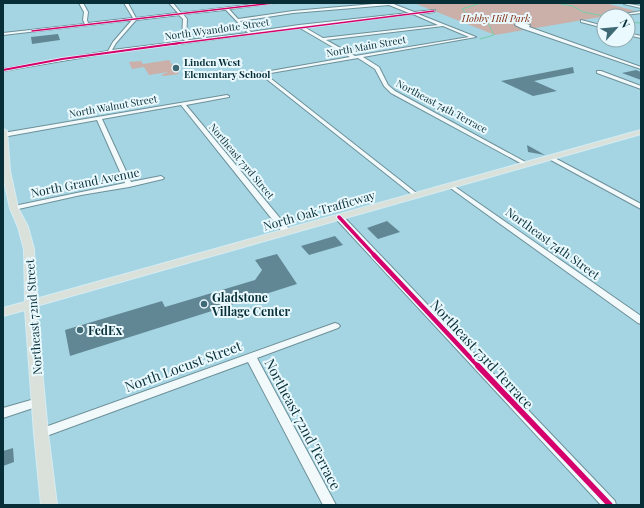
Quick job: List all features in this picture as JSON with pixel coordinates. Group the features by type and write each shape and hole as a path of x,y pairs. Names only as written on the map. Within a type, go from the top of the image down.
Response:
{"main road":[{"name":"Northeast 72nd Street","path":"3,131 5,171 14,208 23,227 29,249 38,402 49,505"},
{"name":"North Oak Trafficway","path":"3,312 641,132"}],"street":[{"path":"81,3 86,12 87,24"},
{"path":"126,3 135,19"},
{"path":"171,3 181,14 185,22 184,38 187,42"},
{"path":"3,34 274,3"},
{"path":"625,3 641,7"},
{"path":"237,20 357,6 388,4 444,25"},
{"path":"225,9 250,33"},
{"name":"North Wyandotte Street","path":"3,70 109,52 299,26 434,11"},
{"path":"109,52 114,43 135,19"},
{"path":"582,21 596,25"},
{"path":"321,39 444,25"},
{"name":"North Main Street","path":"416,195 261,73 474,37 444,25"},
{"name":"Northeast 74th Terrace","path":"299,26 377,68 386,86 393,92 526,164"},
{"path":"525,27 641,68"},
{"path":"599,72 641,88"},
{"name":"North Walnut Street","path":"3,135 226,96"},
{"name":"Northeast 73rd Street","path":"183,104 286,231"},
{"path":"99,119 129,185"},
{"path":"551,158 641,207"},
{"name":"North Grand Avenue","path":"14,208 81,193 161,178"},
{"name":"Northeast 74th Street","path":"451,186 641,321"},
{"name":"Northeast 73rd Terrace","path":"339,217 505,396 610,505"},
{"name":"North Locust Street","path":"41,433 335,326"},
{"name":"Northeast 72nd Terrace","path":"251,357 330,505"},
{"path":"3,413 38,402"}],"green space":[{"name":"Hobby Hill Park","path":"414,3 605,3 624,8 596,8 596,18 495,35"},
{"path":"169,60 179,74 161,75 168,72 149,75 144,67 132,69 129,62 141,61 143,64"}],"building":[{"path":"58,34 60,40 32,44 31,37"},
{"path":"573,67 574,73 534,81 557,91 533,96 501,81"},
{"path":"636,70 641,72 641,80 622,73"},
{"path":"527,145 545,155 528,152"},
{"path":"387,221 400,232 378,239 367,228"},
{"path":"335,236 343,245 309,255 301,246"},
{"name":"Gladstone Village Center","path":"277,254 297,284 70,356 65,330 162,301 165,307 255,280 262,270 255,260"},
{"path":"13,448 14,462 3,466 3,451"}],"waterway":[{"path":"480,39 494,35 488,23 474,21 462,9 481,3"},
{"path":"555,3 573,6 583,12 596,14"},
{"path":"636,23 641,23"}],"cycle path":[{"path":"32,31 273,3"},
{"path":"3,70 109,52 337,22 434,11"},
{"path":"339,217 610,505"}],"place":[{"name":"Linden West Elementary School","path":"176,68"},
{"name":"Gladstone Village Center","path":"204,304"},
{"name":"FedEx","path":"80,330"}]}
